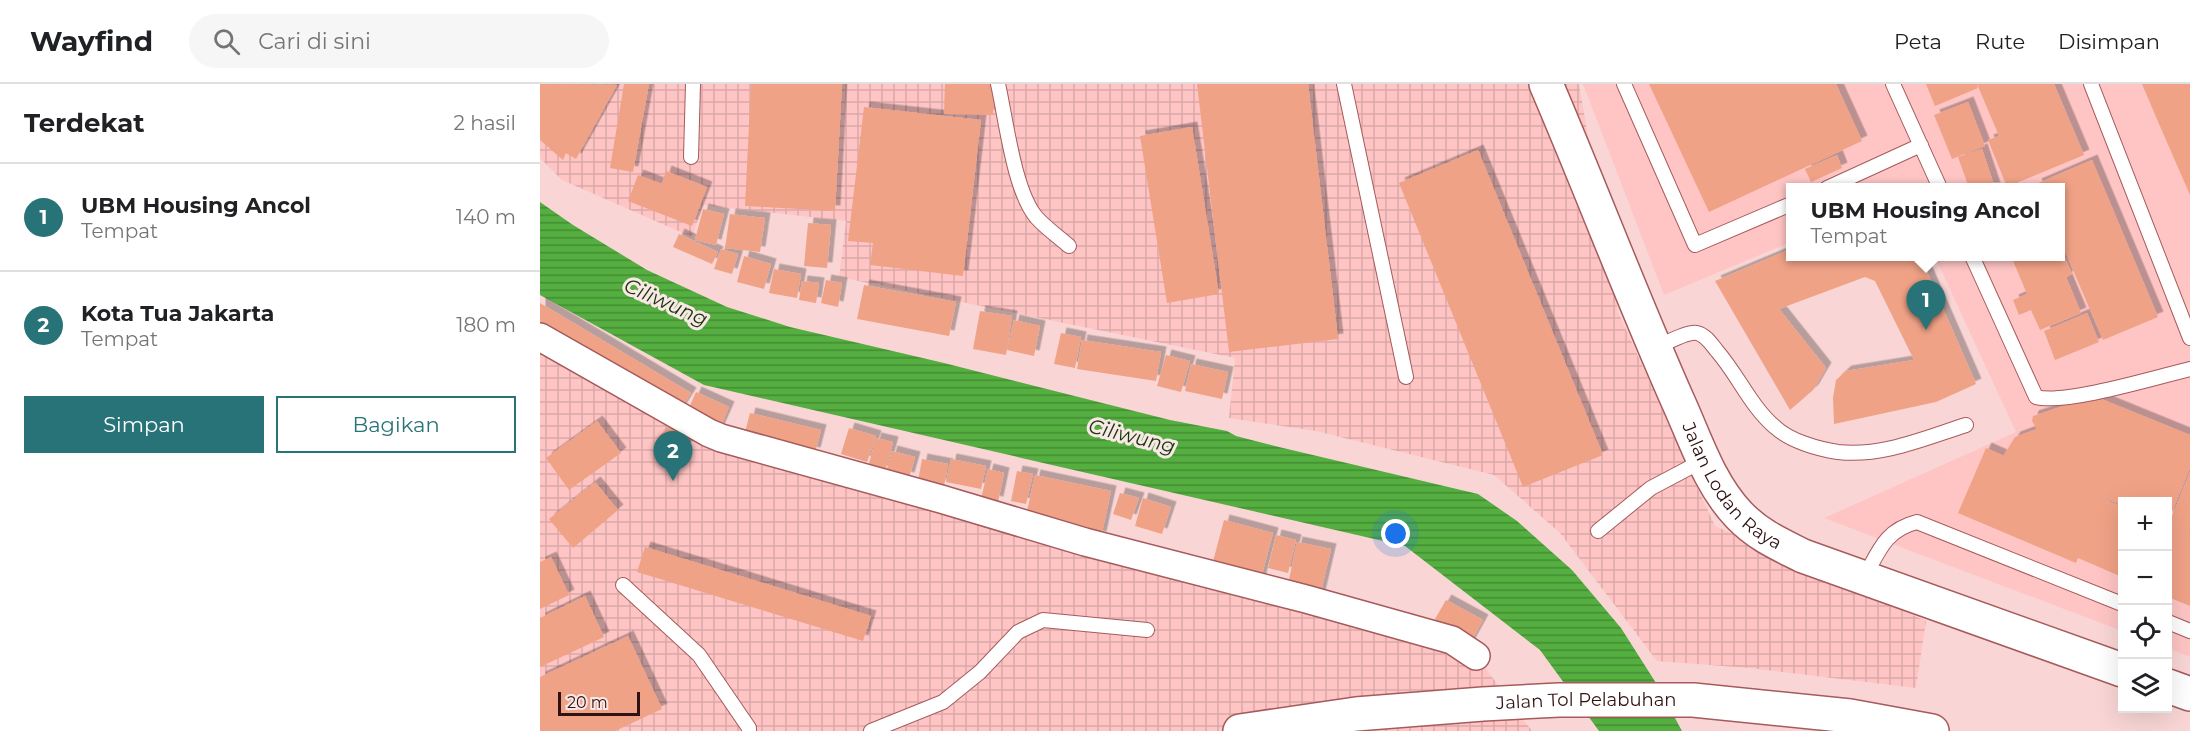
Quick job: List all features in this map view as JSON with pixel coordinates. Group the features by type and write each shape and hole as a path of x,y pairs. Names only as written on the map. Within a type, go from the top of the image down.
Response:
{"highway":[{"name":"Jalan Lodan Raya","path":"1546,84 1590,186 1654,348 1704,460 1717,487 1738,514 1762,536 1803,556 2118,669"},
{"path":"2172,687 2190,694"},
{"name":"Jalan Tol Pelabuhan","path":"1240,731 1356,714 1559,700 1681,700 1850,716 1932,731"}],"street":[{"path":"540,337 679,417 721,438 1085,542 1306,599 1452,640 1476,656"}],"lane":[{"path":"692,157 693,84"},
{"path":"998,84 1017,176 1024,197 1036,218 1070,246"},
{"path":"1344,84 1406,377"},
{"path":"1624,84 1695,245 1786,206"},
{"path":"1893,84 1938,183"},
{"path":"2091,84 2190,338"},
{"path":"1838,183 1921,145"},
{"path":"1974,261 2036,397 2043,399 2082,395 2190,369"},
{"path":"1654,348 1692,333 1700,334 1731,367 1755,404 1775,428 1811,445 1838,452 1876,452 1966,425"},
{"path":"1598,531 1651,488 1704,460"},
{"path":"1864,578 1884,542 1900,527 1917,522 2118,602"},
{"path":"623,585 699,655 749,731"},
{"path":"871,731 943,702 980,672 1018,632 1043,620 1147,630"},
{"path":"2172,624 2190,631"}],"shaded area":[{"path":"540,84 1579,84 1618,312 1715,526 1926,621 1916,688 1749,668 1657,661 1560,533 1494,475 1316,431 1229,418 1235,358 839,277 846,221 703,205 692,237 562,180 540,158"},
{"path":"1583,84 2190,84 2190,657 2172,650 2172,497 2118,497 2118,629 1824,518 2016,432 1937,261 2065,261 2065,183 1786,183 1786,244 1664,295"},
{"path":"540,342 700,434 1406,632 1484,666 1532,731 540,731"}],"water":[{"name":"Ciliwung","path":"540,202 647,270 727,307 790,327 1170,420 1227,431 1236,436 1279,447 1478,494 1517,521 1572,570 1621,628 1656,683 1682,731 1599,731 1540,650 1405,546 704,385 540,295"}],"building":[{"path":"540,84 617,85 576,159 566,153 563,160 540,140"},
{"path":"624,84 649,84 633,172 610,168"},
{"path":"751,84 842,84 835,211 745,206"},
{"path":"945,84 994,84 993,115 944,114"},
{"path":"1197,84 1308,84 1338,339 1229,352"},
{"path":"1649,84 1836,84 1862,141 1709,212"},
{"path":"1926,84 1976,84 1978,88 1935,106"},
{"path":"1977,84 2054,84 2084,155 2017,183 2005,183 1988,140 1999,136"},
{"path":"2142,84 2190,84 2190,195 2159,124"},
{"path":"1968,102 1985,146 1952,159 1934,115"},
{"path":"864,107 981,120 963,276 870,265 873,243 848,241"},
{"path":"1192,127 1219,294 1167,303 1140,136"},
{"path":"1982,149 1993,183 1967,183 1958,157"},
{"path":"1478,150 1603,455 1523,487 1399,183"},
{"path":"1837,155 1842,168 1811,182 1805,169"},
{"path":"2092,160 2158,317 2103,340 2065,251 2065,183 2038,183"},
{"path":"666,171 707,187 692,226 628,201 638,175 662,184"},
{"path":"703,209 724,214 716,245 695,240"},
{"path":"730,214 765,218 760,252 725,248"},
{"path":"808,223 831,225 827,268 804,266"},
{"path":"679,234 718,252 712,264 673,247"},
{"path":"721,249 738,254 732,274 714,269"},
{"path":"1786,251 1786,261 1922,261 1976,384 1936,402 1834,424 1833,398 1836,380 1846,371 1914,360 1875,281 1865,277 1779,309 1826,368 1813,390 1790,410 1715,281"},
{"path":"744,256 771,264 764,289 737,282"},
{"path":"2065,258 2072,274 2066,277 2081,313 2040,330 2031,310 2019,315 2013,300 2027,294 2013,261 2065,261"},
{"path":"774,269 801,274 797,298 769,293"},
{"path":"826,280 842,283 838,307 821,303"},
{"path":"802,281 819,283 816,303 799,300"},
{"path":"864,285 956,302 949,336 857,319"},
{"path":"540,303 691,393 679,412 540,334"},
{"path":"980,311 1012,316 1006,355 973,349"},
{"path":"2087,313 2099,342 2055,360 2044,331"},
{"path":"1014,320 1040,326 1034,356 1007,350"},
{"path":"1061,333 1081,337 1075,368 1054,364"},
{"path":"1082,340 1161,352 1156,381 1077,369"},
{"path":"1166,355 1190,361 1181,392 1157,386"},
{"path":"1191,364 1228,372 1222,399 1185,391"},
{"path":"696,392 729,407 718,432 685,417"},
{"path":"2094,396 2190,435 2190,468 2172,512 2172,497 2118,497 2118,503 2087,491 2118,505 2118,575 2078,558 2076,563 1958,513 1986,448 2013,460 2004,455 2015,437 2037,429 2032,421 2033,416"},
{"path":"750,413 821,430 815,453 744,436"},
{"path":"597,421 621,453 569,490 546,458"},
{"path":"671,425 688,445 675,457 658,437"},
{"path":"849,428 876,436 867,462 841,454"},
{"path":"876,438 893,442 885,472 868,467"},
{"path":"892,451 915,457 909,478 886,472"},
{"path":"922,459 948,464 944,486 918,481"},
{"path":"951,459 986,466 981,489 946,482"},
{"path":"988,469 1004,473 998,502 981,499"},
{"path":"1017,471 1033,474 1026,504 1011,501"},
{"path":"2190,472 2190,534 2177,530 2190,535 2190,606 2172,599 2172,516"},
{"path":"1035,475 1111,491 1101,537 1025,520"},
{"path":"595,482 618,510 573,548 549,519"},
{"path":"1120,493 1139,498 1131,520 1113,514"},
{"path":"1143,498 1171,507 1162,534 1135,526"},
{"path":"1224,520 1273,533 1260,582 1211,569"},
{"path":"1276,535 1296,540 1288,573 1268,568"},
{"path":"1297,542 1331,549 1320,596 1287,589"},
{"path":"645,547 871,616 863,641 637,572"},
{"path":"551,557 569,595 540,609 540,562"},
{"path":"585,596 604,637 540,667 540,618"},
{"path":"1446,600 1483,620 1468,647 1431,626"},
{"path":"628,636 662,709 615,731 540,731 540,677"}],"place":[{"name":"UBM Housing Ancol","path":"1926,330"},
{"name":"Kota Tua Jakarta","path":"673,481"}]}
